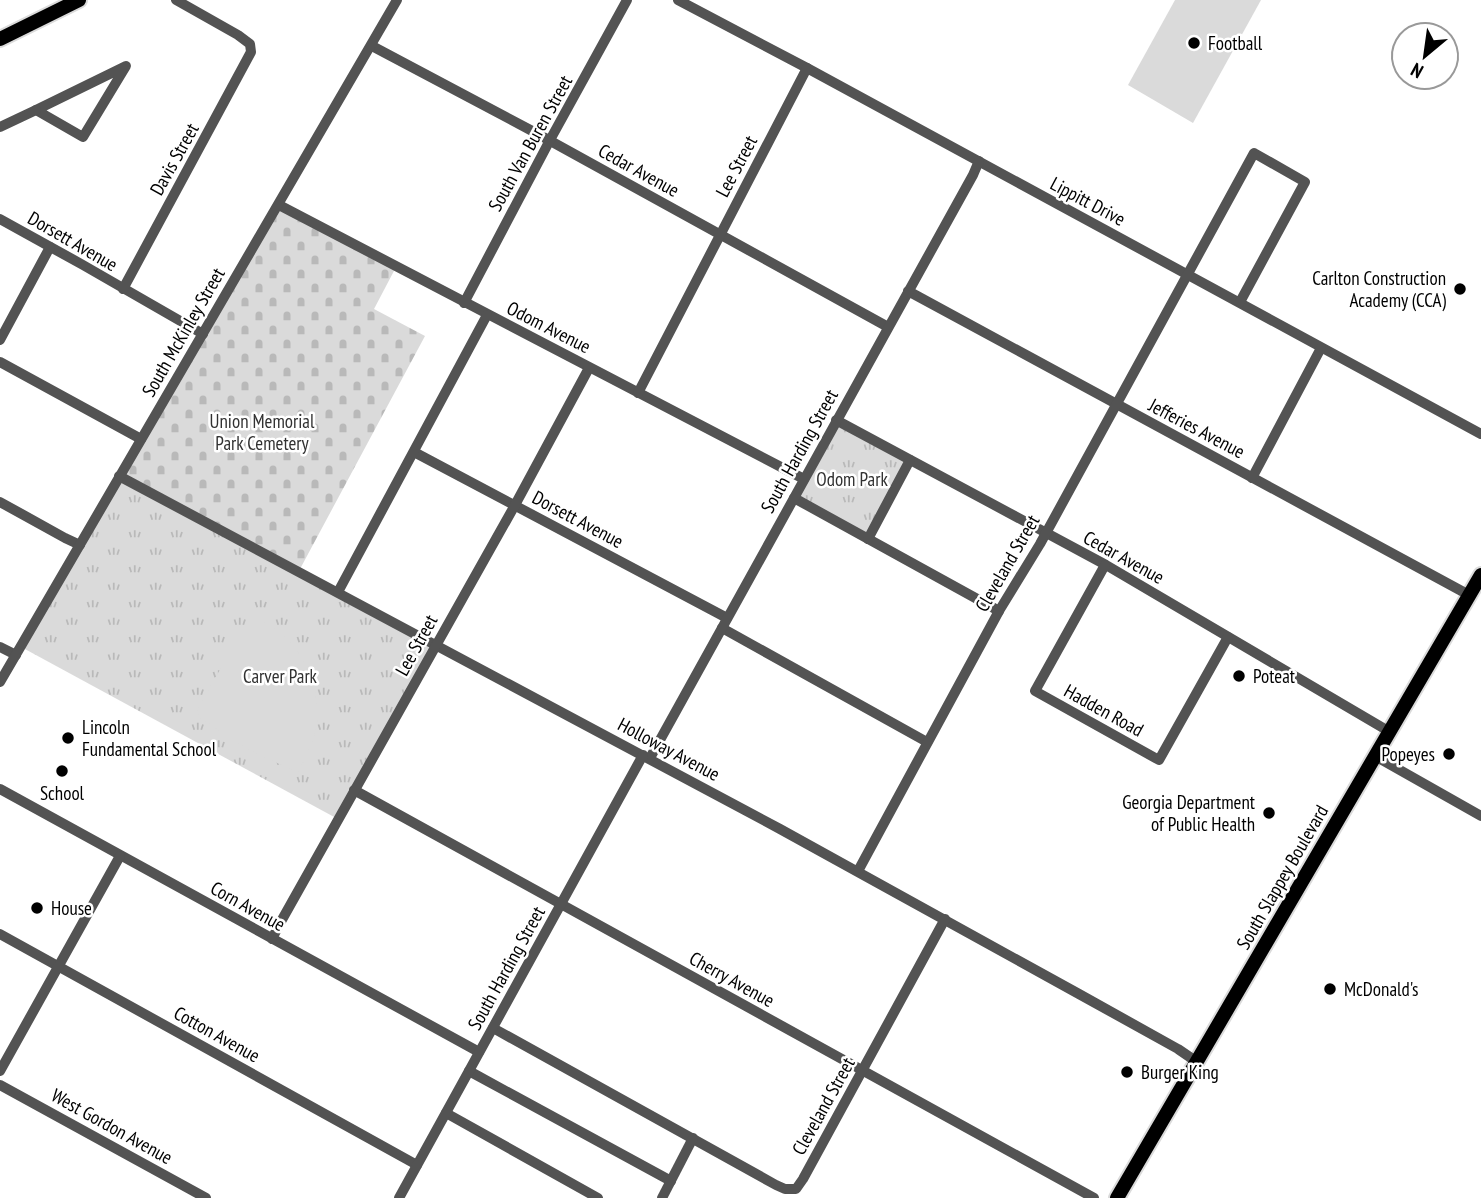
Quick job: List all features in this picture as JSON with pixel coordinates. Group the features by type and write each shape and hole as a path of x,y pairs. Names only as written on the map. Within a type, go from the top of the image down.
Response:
{"main road":[{"path":"0,39 79,0"},
{"name":"South Slappey Boulevard","path":"1117,1198 1481,575"}],"street":[{"name":"Davis Street","path":"123,289 251,52 250,44 238,35 176,0"},
{"name":"South McKinley Street","path":"0,682 397,0"},
{"name":"South Van Buren Street","path":"464,303 627,0"},
{"name":"Lippitt Drive","path":"678,0 1481,434"},
{"name":"Cedar Avenue","path":"372,46 720,233 888,327"},
{"path":"0,127 126,66 83,137 36,110"},
{"name":"Lee Street","path":"638,393 807,68"},
{"name":"Cleveland Street","path":"858,871 999,611 1045,533 1254,153 1305,182 1240,302"},
{"name":"South Harding Street","path":"399,1198 562,904 794,498 979,161"},
{"name":"Odom Avenue","path":"279,205 804,480"},
{"name":"Dorsett Avenue","path":"0,219 203,334"},
{"path":"0,340 50,247"},
{"name":"Jefferies Avenue","path":"908,291 1469,595"},
{"path":"338,592 487,315"},
{"path":"1252,478 1321,348"},
{"path":"0,362 141,439"},
{"name":"Lee Street","path":"272,939 589,368"},
{"name":"Cedar Avenue","path":"836,420 1105,565 1390,732"},
{"name":"Dorsett Avenue","path":"414,452 515,505 724,623 927,742"},
{"path":"867,539 910,460"},
{"name":"Holloway Avenue","path":"119,476 647,756 945,919 1197,1062"},
{"path":"794,498 999,611"},
{"path":"0,502 80,545"},
{"name":"Hadden Road","path":"1105,565 1035,691 1159,760 1228,637"},
{"path":"0,647 16,655"},
{"path":"1375,756 1481,816"},
{"name":"Corn Avenue","path":"0,789 480,1052"},
{"name":"Cherry Avenue","path":"354,790 1094,1198"},
{"path":"0,1071 120,856"},
{"name":"Cleveland Street","path":"693,1138 785,1189 796,1189 945,919"},
{"name":"Cotton Avenue","path":"0,934 417,1165"},
{"path":"493,1028 693,1138 662,1198"},
{"path":"469,1071 671,1181"},
{"name":"West Gordon Avenue","path":"0,1085 206,1198"},
{"path":"446,1114 598,1198"}],"green space":[{"name":"Football","path":"1175,0 1261,0 1193,123 1128,85"},
{"name":"Union Memorial Park Cemetery","path":"280,208 395,269 374,309 425,336 300,569 123,475"},
{"name":"Odom Park","path":"837,421 909,461 867,537 795,497"},
{"name":"Carver Park","path":"120,480 431,646 336,818 23,648"},
{"path":"259,618 283,634 293,645 306,665 314,688 316,729 298,773 248,749 200,718 197,710 222,666"}],"place":[{"name":"Football","path":"1194,43"},
{"name":"Carlton Construction Academy (CCA)","path":"1460,289"},
{"name":"Poteat","path":"1239,676"},
{"name":"Lincoln Fundamental School","path":"68,738"},
{"name":"Popeyes","path":"1449,754"},
{"name":"School","path":"62,771"},
{"name":"Georgia Department of Public Health","path":"1269,813"},
{"name":"House","path":"37,908"},
{"name":"McDonald's","path":"1330,989"},
{"name":"Burger King","path":"1127,1072"}]}
